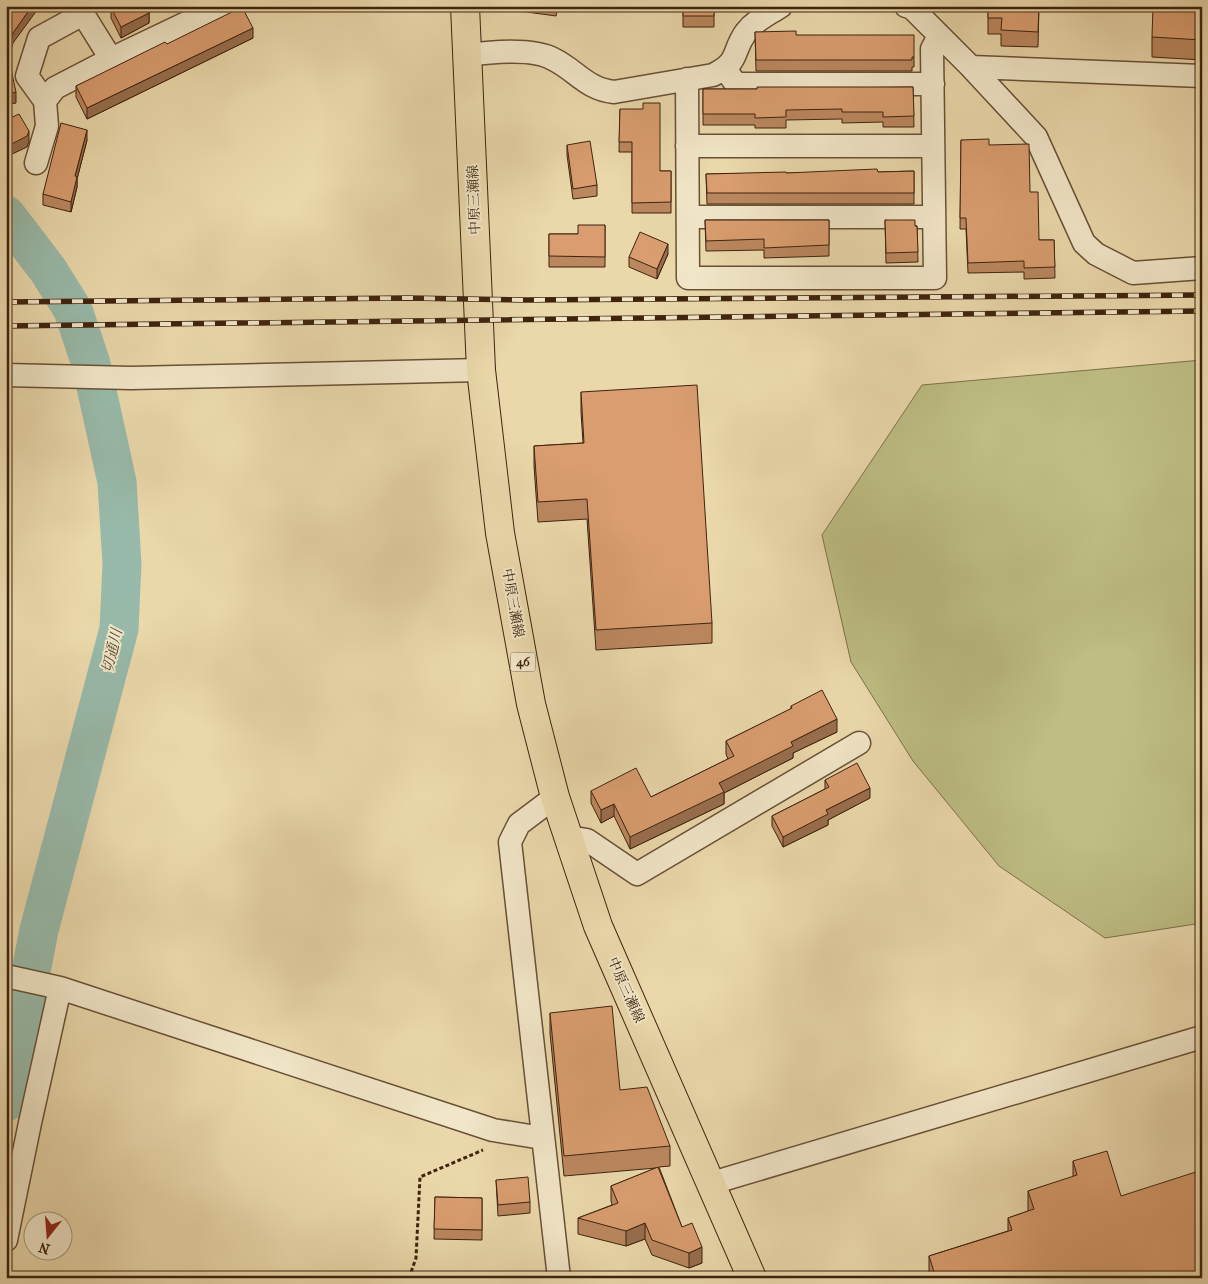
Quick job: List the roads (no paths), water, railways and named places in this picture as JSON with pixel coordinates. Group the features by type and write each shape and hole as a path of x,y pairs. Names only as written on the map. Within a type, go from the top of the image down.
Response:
{"main road":[{"name":"中原三瀬線","path":"465,6 481,370 500,533 531,704 555,797 598,926 752,1278"}],"street":[{"path":"45,101 55,88 222,6"},
{"path":"468,55 489,52 540,54 553,59 601,91 614,92 713,75 725,69 734,60 745,33 755,21 781,6"},
{"path":"910,7 971,67 1036,137 1084,243 1096,254 1133,273 1202,268"},
{"path":"36,163 47,126 45,101 27,76 39,38 84,14 111,59"},
{"path":"687,80 688,278 935,278 932,49 939,36"},
{"path":"971,67 1202,76"},
{"path":"725,69 736,84 933,84"},
{"path":"687,146 933,146"},
{"path":"688,217 934,217"},
{"path":"6,375 131,378 481,370"},
{"path":"568,837 587,840 637,874 858,743"},
{"path":"555,797 519,824 510,842 559,1278"},
{"path":"6,976 60,988 493,1130 542,1138"},
{"path":"6,1240 60,988"},
{"path":"712,1183 1202,1037"}],"waterway":[{"name":"切通川","path":"6,215 48,270 73,310 91,364 117,482 122,564 119,629 39,930 6,1102"}],"railway":[{"path":"6,302 408,298 526,300 1202,295"},
{"path":"6,326 1202,311"}]}
